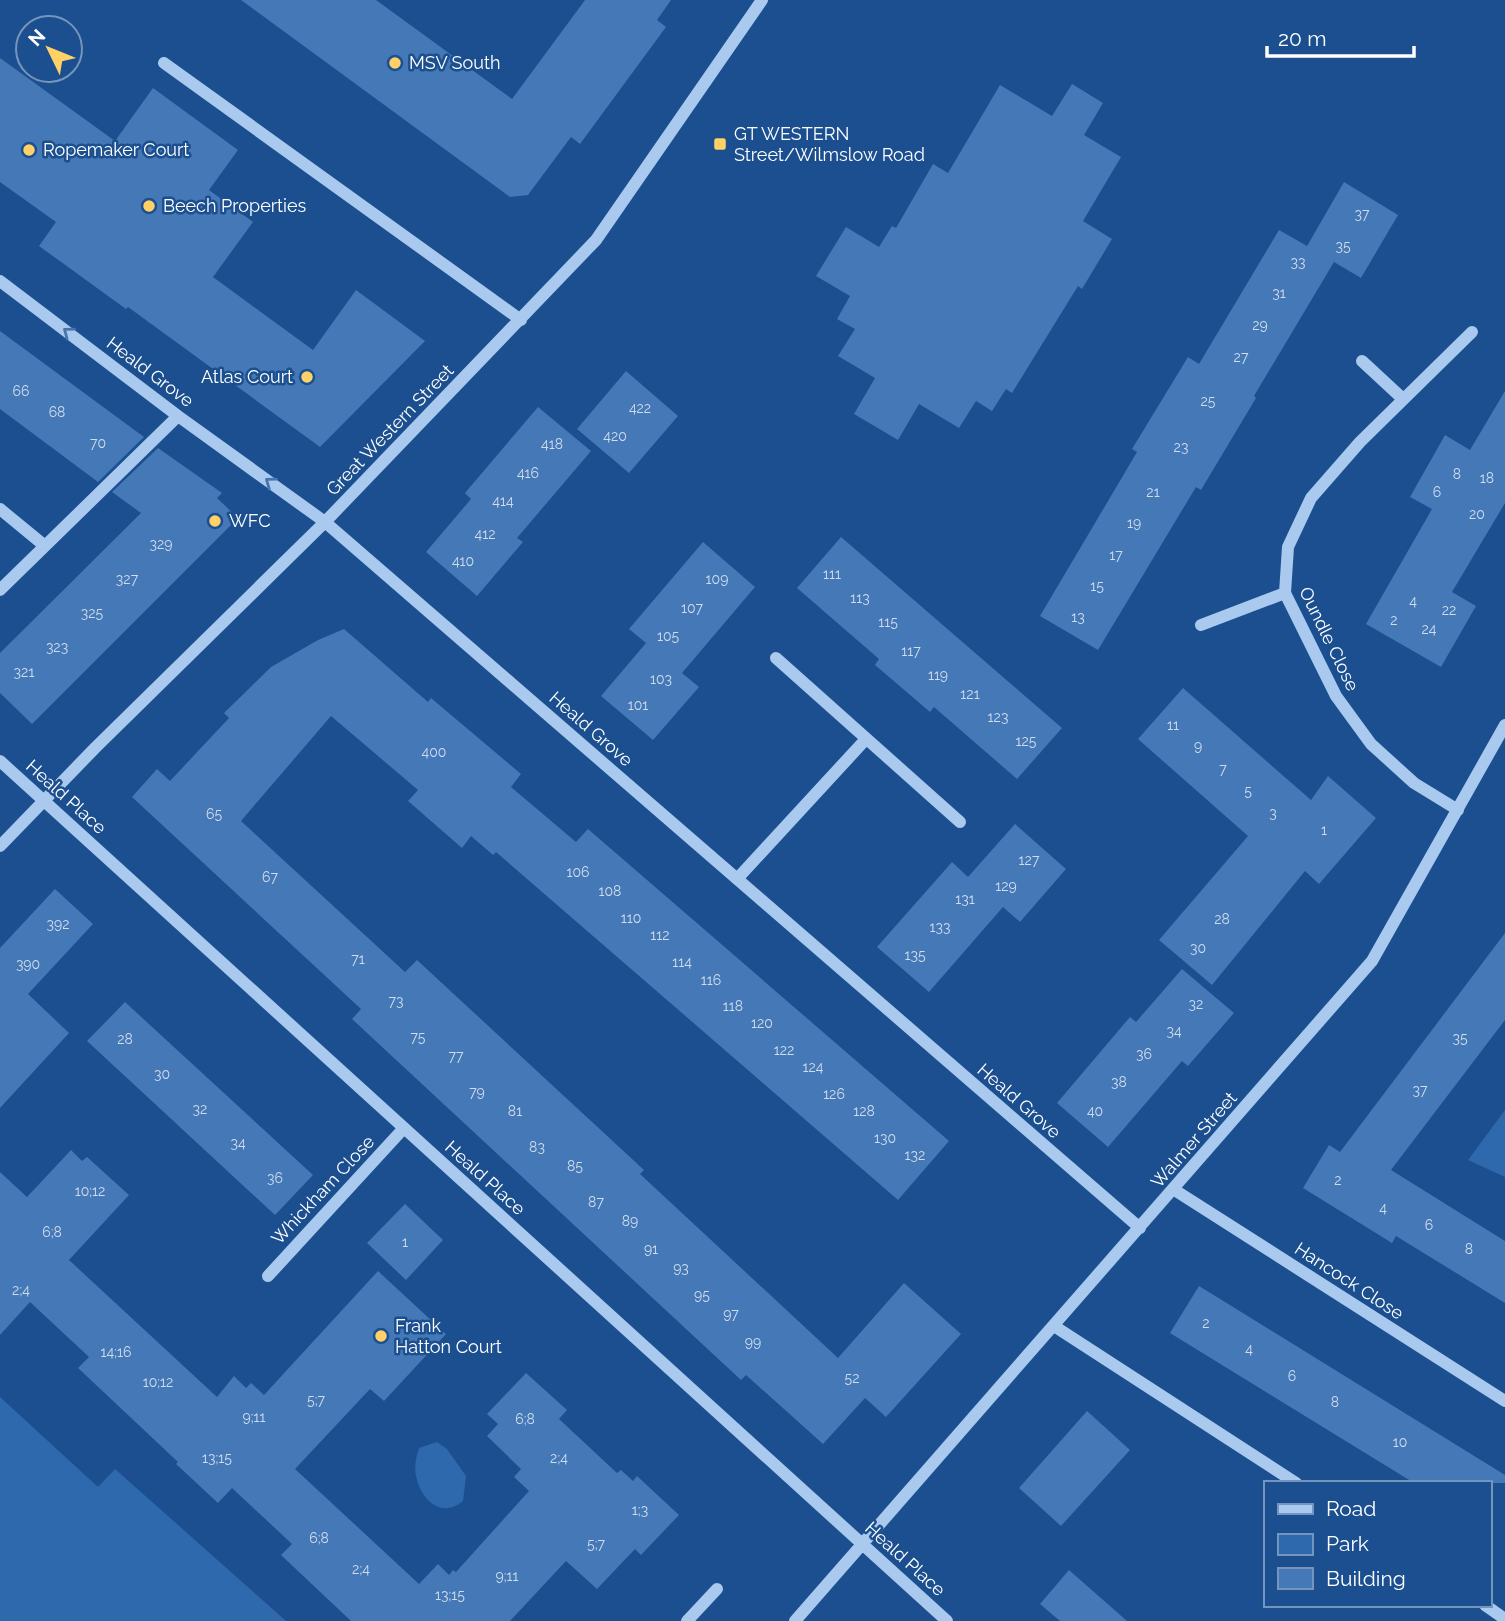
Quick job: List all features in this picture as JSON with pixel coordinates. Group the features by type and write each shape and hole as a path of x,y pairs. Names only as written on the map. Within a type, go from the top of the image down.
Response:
{"street":[{"name":"Great Western Street","path":"0,846 325,522 596,240 762,0"},
{"path":"164,63 521,320"},
{"name":"Heald Grove","path":"0,281 325,522 1140,1228"},
{"name":"Oundle Close","path":"1458,810 1414,783 1371,744 1336,696 1284,593 1288,547 1311,498 1403,399 1472,332"},
{"path":"1362,361 1403,399"},
{"path":"0,590 178,415"},
{"path":"0,509 45,546"},
{"path":"1201,625 1284,593"},
{"path":"776,658 960,822"},
{"name":"Walmer Street","path":"795,1621 1372,961 1505,725"},
{"path":"737,879 866,739"},
{"name":"Heald Place","path":"0,761 947,1621"},
{"name":"Whickham Close","path":"268,1276 404,1128"},
{"name":"Hancock Close","path":"1173,1189 1505,1401"},
{"path":"1055,1326 1293,1481"},
{"path":"687,1621 717,1589"},
{"path":"1488,1607 1505,1619"}],"green space":[{"path":"1505,1110 1505,1177 1468,1160"},
{"path":"0,1397 98,1487 115,1469 286,1621 0,1621"},
{"path":"437,1442 447,1449 466,1476 463,1501 447,1508 427,1499 415,1473 419,1448"}],"building":[{"name":"MSV South","path":"241,0 376,0 512,99 585,0 671,0 657,20 666,27 580,144 571,137 528,195 510,197"},
{"path":"0,58 14,68 14,84 36,84 115,141 153,88 238,150 209,190 253,222 213,277 313,350 356,290 425,341 320,447 128,307 126,309 39,246 56,222 0,182"},
{"path":"1072,84 1103,103 1084,135 1121,157 1083,221 1112,239 1082,289 1078,286 1012,393 1006,389 992,411 976,401 959,428 919,404 898,440 854,414 875,378 838,356 855,329 837,319 850,296 816,276 846,227 879,247 892,226 896,228 933,164 948,173 1000,85 1052,116"},
{"path":"1344,182 1398,215 1361,278 1334,262 1201,490 1196,487 1098,650 1040,616 1137,452 1132,449 1188,357 1199,364 1279,230 1307,246"},
{"path":"0,331 144,437 98,482 0,409"},
{"path":"626,371 678,416 629,473 577,429"},
{"path":"1505,391 1505,503 1452,592 1476,606 1441,667 1366,624 1432,509 1410,497 1445,435 1470,450"},
{"path":"538,407 591,451 517,538 523,542 477,596 426,552 471,499 465,493"},
{"path":"158,448 222,493 217,498 238,518 32,724 0,693 0,653 141,513 112,492"},
{"path":"841,537 1062,728 1017,779 934,707 930,712 875,665 879,659 797,588"},
{"path":"703,542 755,587 682,673 699,687 653,740 601,696 646,643 629,629"},
{"path":"344,629 428,702 431,698 521,774 511,787 576,842 588,829 949,1141 898,1200 496,852 493,855 471,836 462,848 408,801 418,790 331,716 241,821 405,972 417,960 644,1170 640,1174 838,1358 904,1283 961,1334 886,1417 865,1398 823,1444 746,1375 741,1380 352,1019 361,1009 132,797 157,769 170,781 229,718 224,713 271,667 318,640"},
{"path":"1183,688 1311,800 1328,776 1376,818 1319,884 1305,871 1212,985 1159,940 1248,836 1138,739"},
{"path":"1015,824 1066,869 1020,922 1003,907 929,992 877,947 952,862 968,877"},
{"path":"55,889 93,924 28,994 69,1033 0,1108 0,948"},
{"path":"1505,933 1505,1020 1391,1170 1505,1241 1505,1303 1396,1236 1392,1243 1303,1188 1329,1145 1340,1152"},
{"path":"1182,969 1234,1013 1188,1066 1182,1061 1108,1147 1057,1103 1130,1017 1136,1022"},
{"path":"125,1002 313,1175 275,1215 87,1041"},
{"path":"71,1150 82,1161 87,1157 129,1195 69,1260 217,1397 234,1376 246,1388 251,1383 264,1395 378,1271 446,1334 384,1401 370,1389 295,1469 419,1584 438,1564 449,1575 453,1570 456,1572 529,1491 514,1477 521,1469 487,1436 498,1424 487,1414 526,1373 567,1410 559,1419 617,1473 621,1470 633,1481 637,1476 679,1515 641,1555 635,1549 597,1589 566,1561 510,1621 351,1621 281,1555 292,1544 232,1488 218,1503 78,1368 89,1357 30,1302 0,1335 0,1172 27,1197"},
{"path":"405,1204 443,1240 406,1280 367,1243"},
{"path":"1199,1286 1505,1475 1505,1483 1411,1481 1170,1333"},
{"path":"1087,1411 1130,1450 1061,1526 1019,1488"},
{"path":"1069,1570 1127,1621 1060,1621 1040,1604"}],"place":[{"name":"MSV South","path":"395,63"},
{"name":"GT WESTERN Street/Wilmslow Road","path":"720,144"},
{"name":"Ropemaker Court","path":"29,150"},
{"name":"Beech Properties","path":"149,206"},
{"name":"Atlas Court","path":"307,377"},
{"name":"WFC","path":"215,521"},
{"name":"Frank Hatton Court","path":"381,1336"}]}
